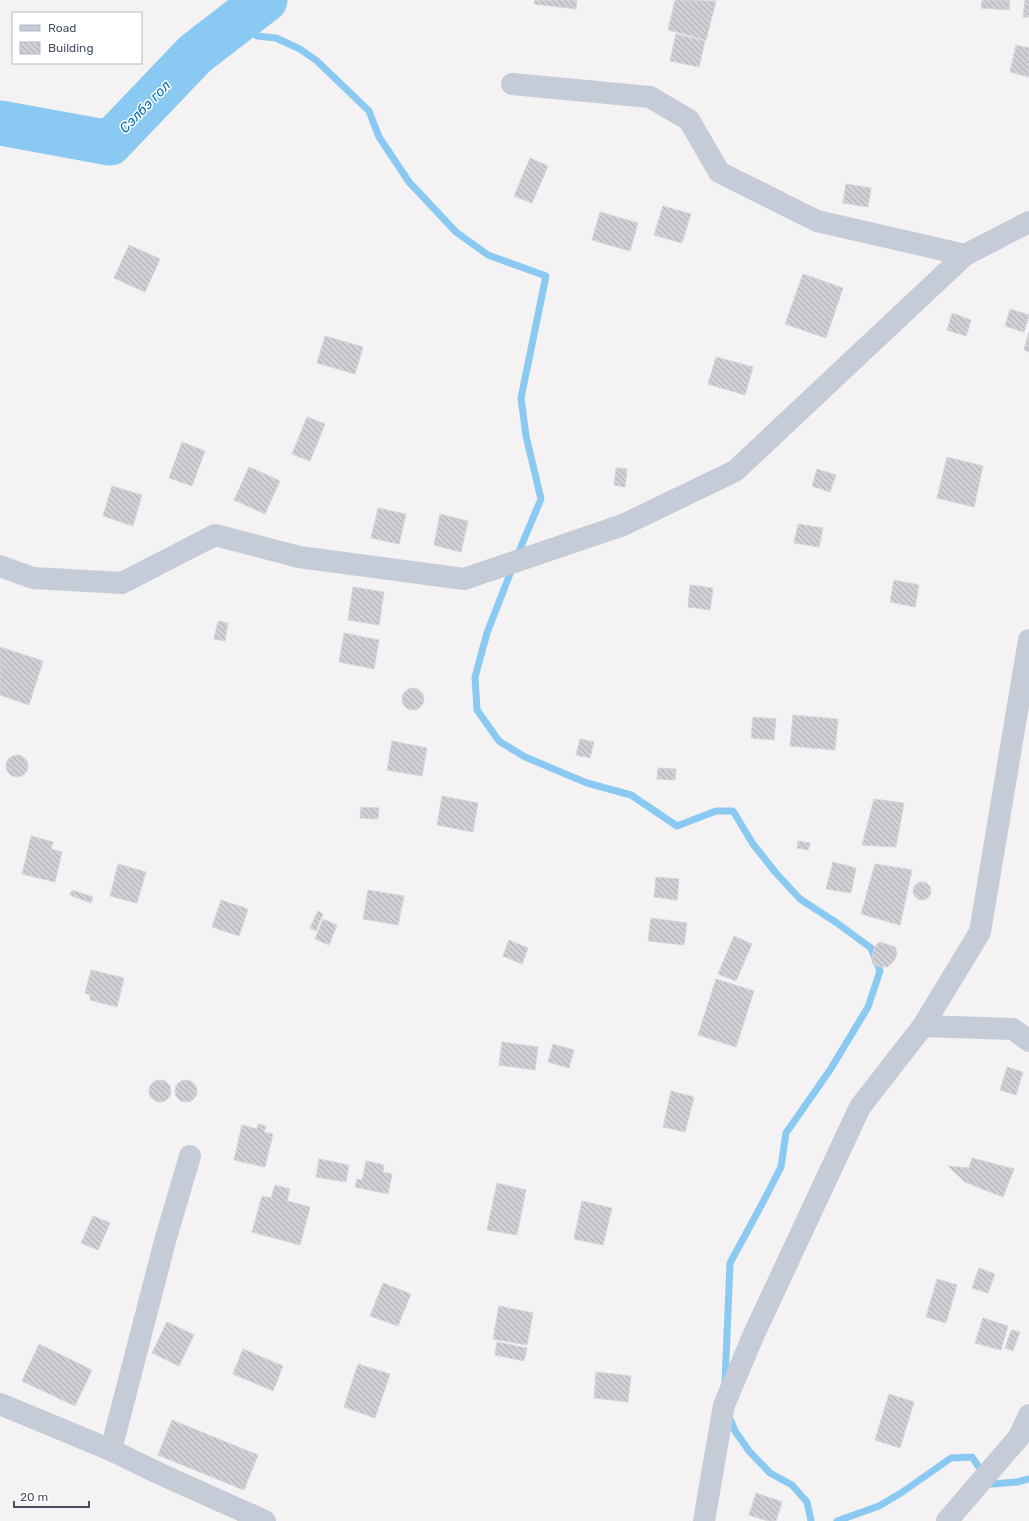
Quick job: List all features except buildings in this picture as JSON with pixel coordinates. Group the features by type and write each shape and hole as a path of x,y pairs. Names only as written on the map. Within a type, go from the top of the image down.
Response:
{"street":[{"path":"512,84 650,97 689,120 719,172 817,221 965,255"},
{"path":"0,566 32,578 122,583 215,535 299,557 464,579 623,525 735,471 965,255 1029,222"},
{"path":"704,1521 724,1405 754,1334 860,1107 923,1026 980,932 1029,640"},
{"path":"923,1026 1013,1029 1029,1041"},
{"path":"111,1450 165,1241 190,1156"},
{"path":"0,1404 111,1450 158,1473 265,1521"},
{"path":"947,1521 1019,1437 1029,1415"}],"waterway":[{"name":"Сэлбэ гол","path":"0,123 110,143 195,54 265,0"},
{"path":"242,18 257,36 276,38 300,49 317,61 369,111 379,137 409,182 456,232 488,255 546,276 521,398 526,436 541,499 517,556"},
{"path":"513,566 487,633 475,677 477,710 499,741 525,757 587,783 631,795 677,826 716,811 733,811 753,844 776,873 800,899 837,923 871,948 880,971 868,1007 830,1070 786,1133 781,1167 730,1263 725,1383"},
{"path":"729,1416 735,1431 749,1451 770,1473 792,1485 807,1502 811,1521"},
{"path":"837,1521 879,1506 901,1493 951,1458 972,1457 983,1473"},
{"path":"992,1484 1017,1482 1029,1479"}]}
